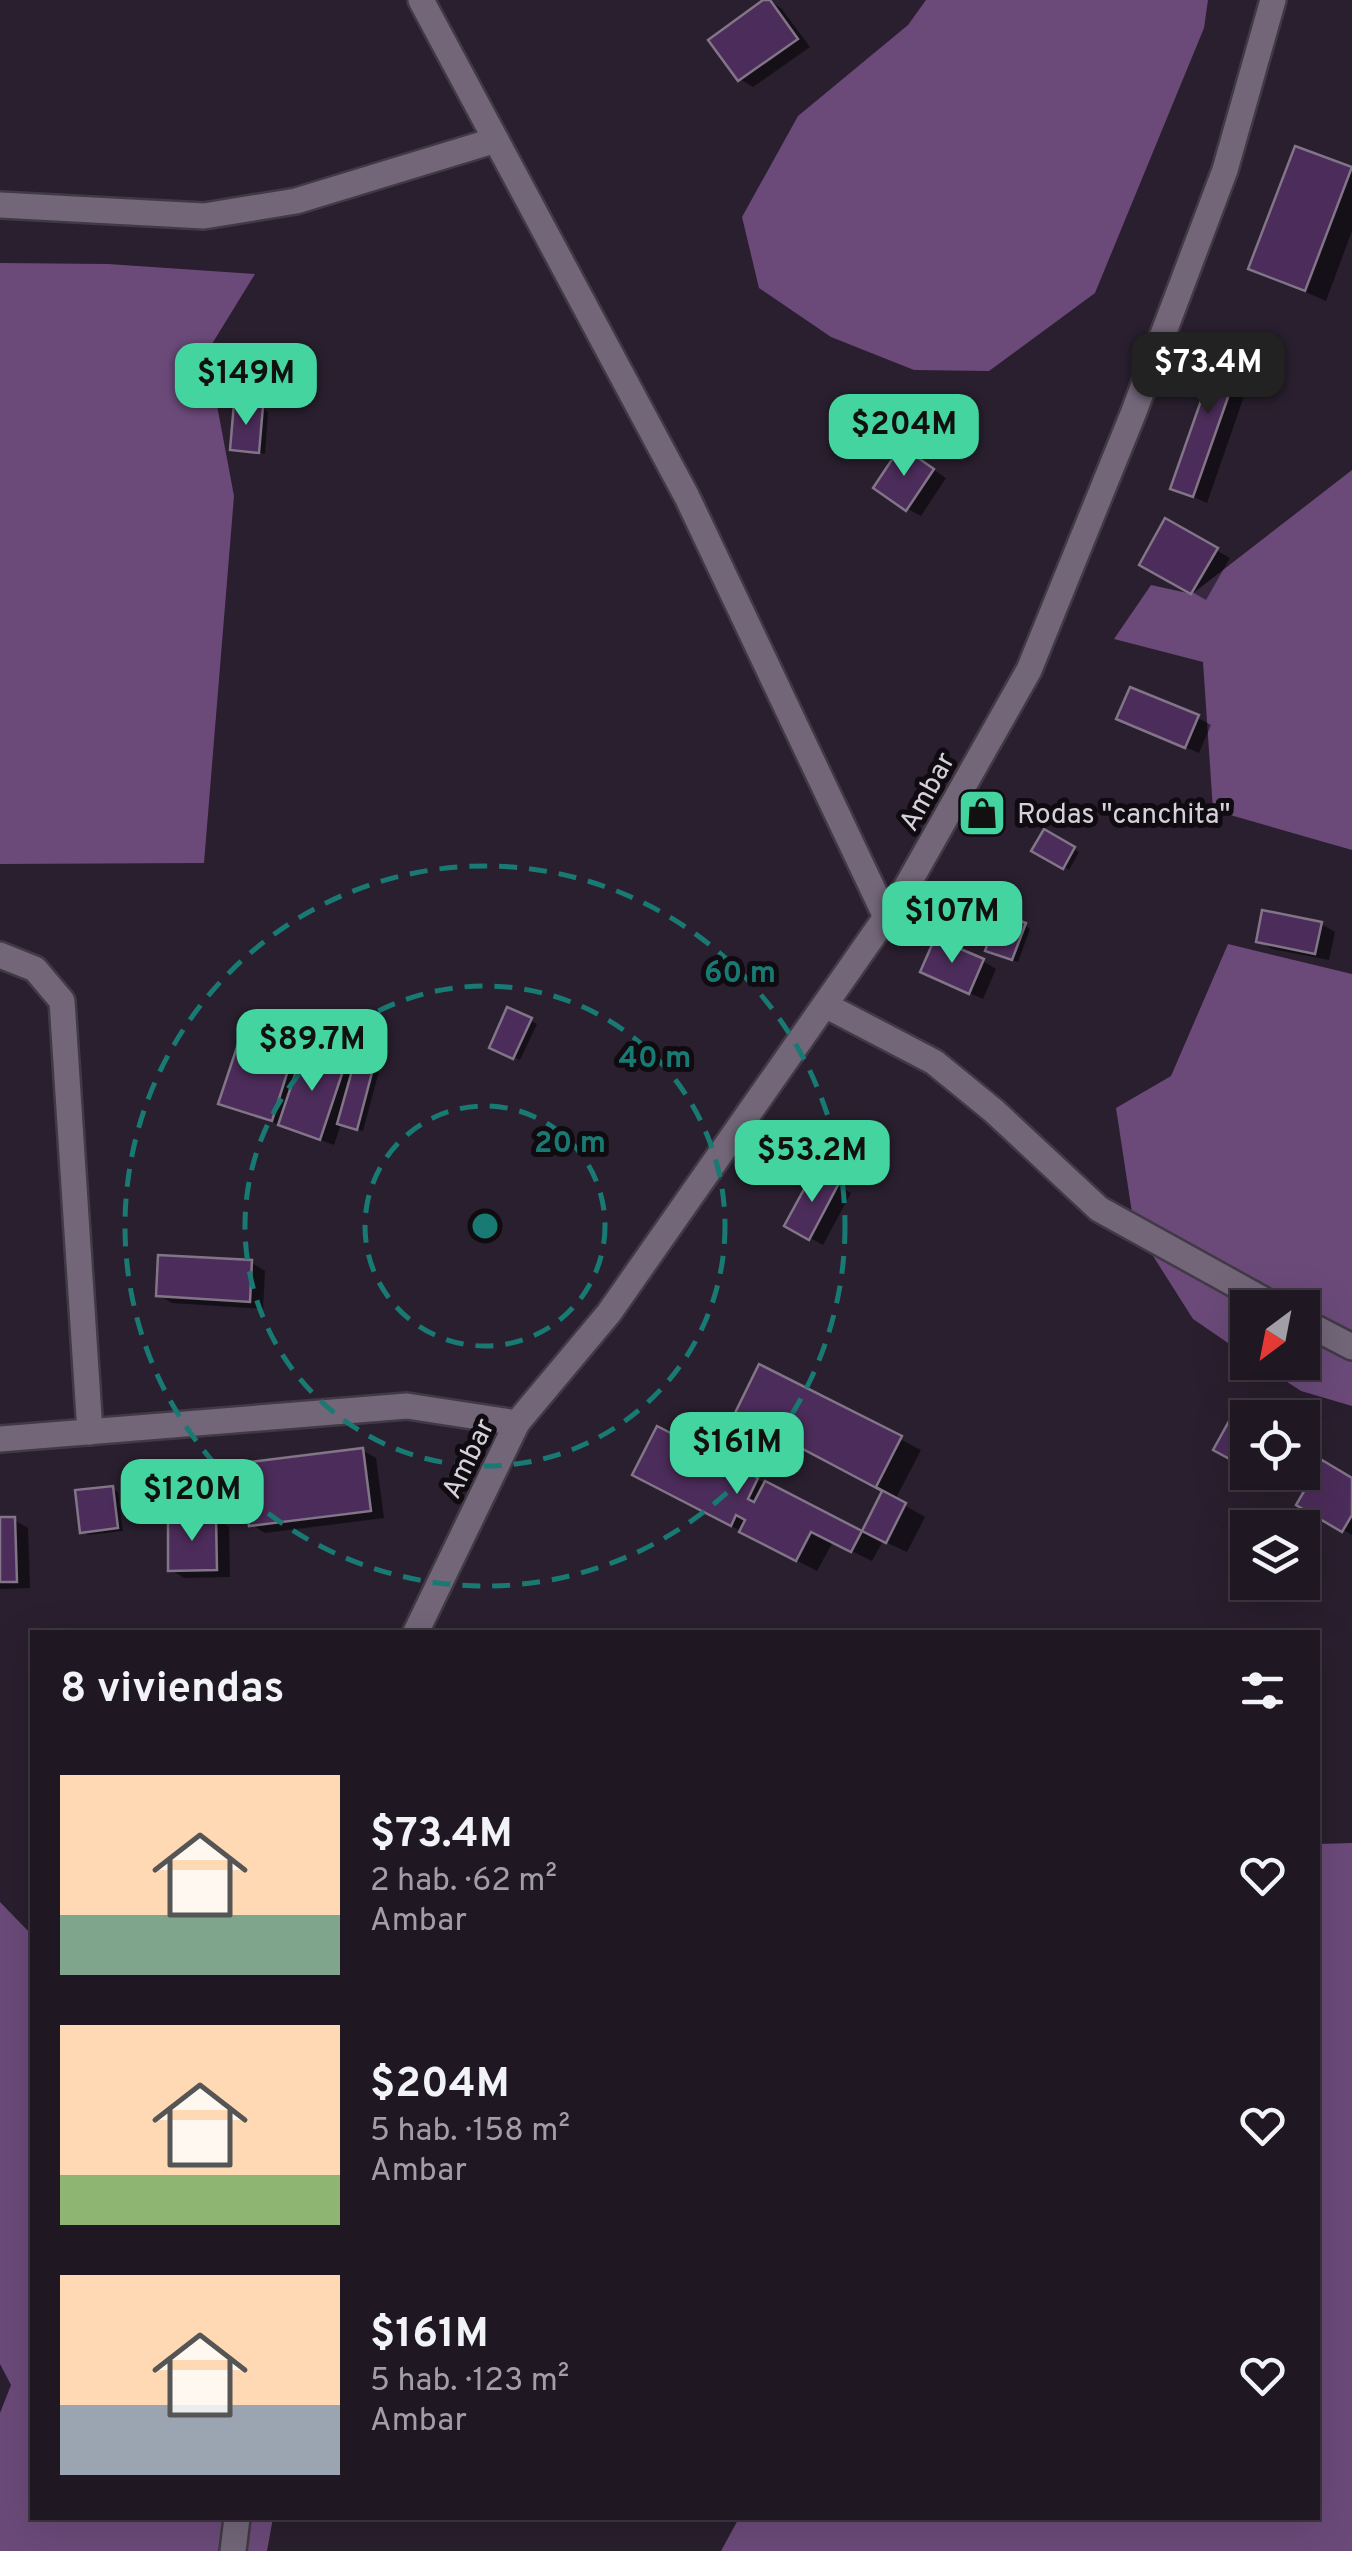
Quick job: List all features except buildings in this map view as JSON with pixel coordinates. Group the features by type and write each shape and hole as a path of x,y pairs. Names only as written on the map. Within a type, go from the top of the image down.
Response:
{"street":[{"path":"421,0 687,497 886,917"},
{"name":"Ambar","path":"417,1630 516,1423 609,1313 886,917 1029,670 1226,170 1273,0"},
{"path":"0,205 204,216 296,201 496,140"},
{"path":"0,955 35,969 62,1001 90,1432"},
{"path":"824,1005 934,1062 994,1111 1099,1210 1245,1290"},
{"path":"1320,1330 1352,1347"},
{"path":"0,1439 407,1406 516,1423"},
{"path":"233,2551 238,2520"}],"shaded area":[{"path":"926,0 1208,0 1204,28 1095,293 989,371 914,370 831,337 759,288 742,217 798,116 908,25"},
{"path":"0,263 108,264 255,274 207,352 234,496 204,863 0,864"},
{"path":"1352,470 1352,850 1213,810 1203,662 1114,639 1151,585 1192,594"},
{"path":"1228,944 1352,974 1352,1406 1301,1391 1284,1380 1320,1380 1320,1290 1230,1290 1230,1344 1193,1319 1134,1226 1116,1108 1171,1076"},
{"path":"1352,1843 1352,2551 721,2551 738,2520 1320,2520 1320,1844"},
{"path":"0,1902 30,1933 30,2520 273,2520 267,2551 0,2551 0,2413 11,2385 0,2364"}],"place":[{"name":"Rodas \"canchita\"","path":"982,813"}]}
